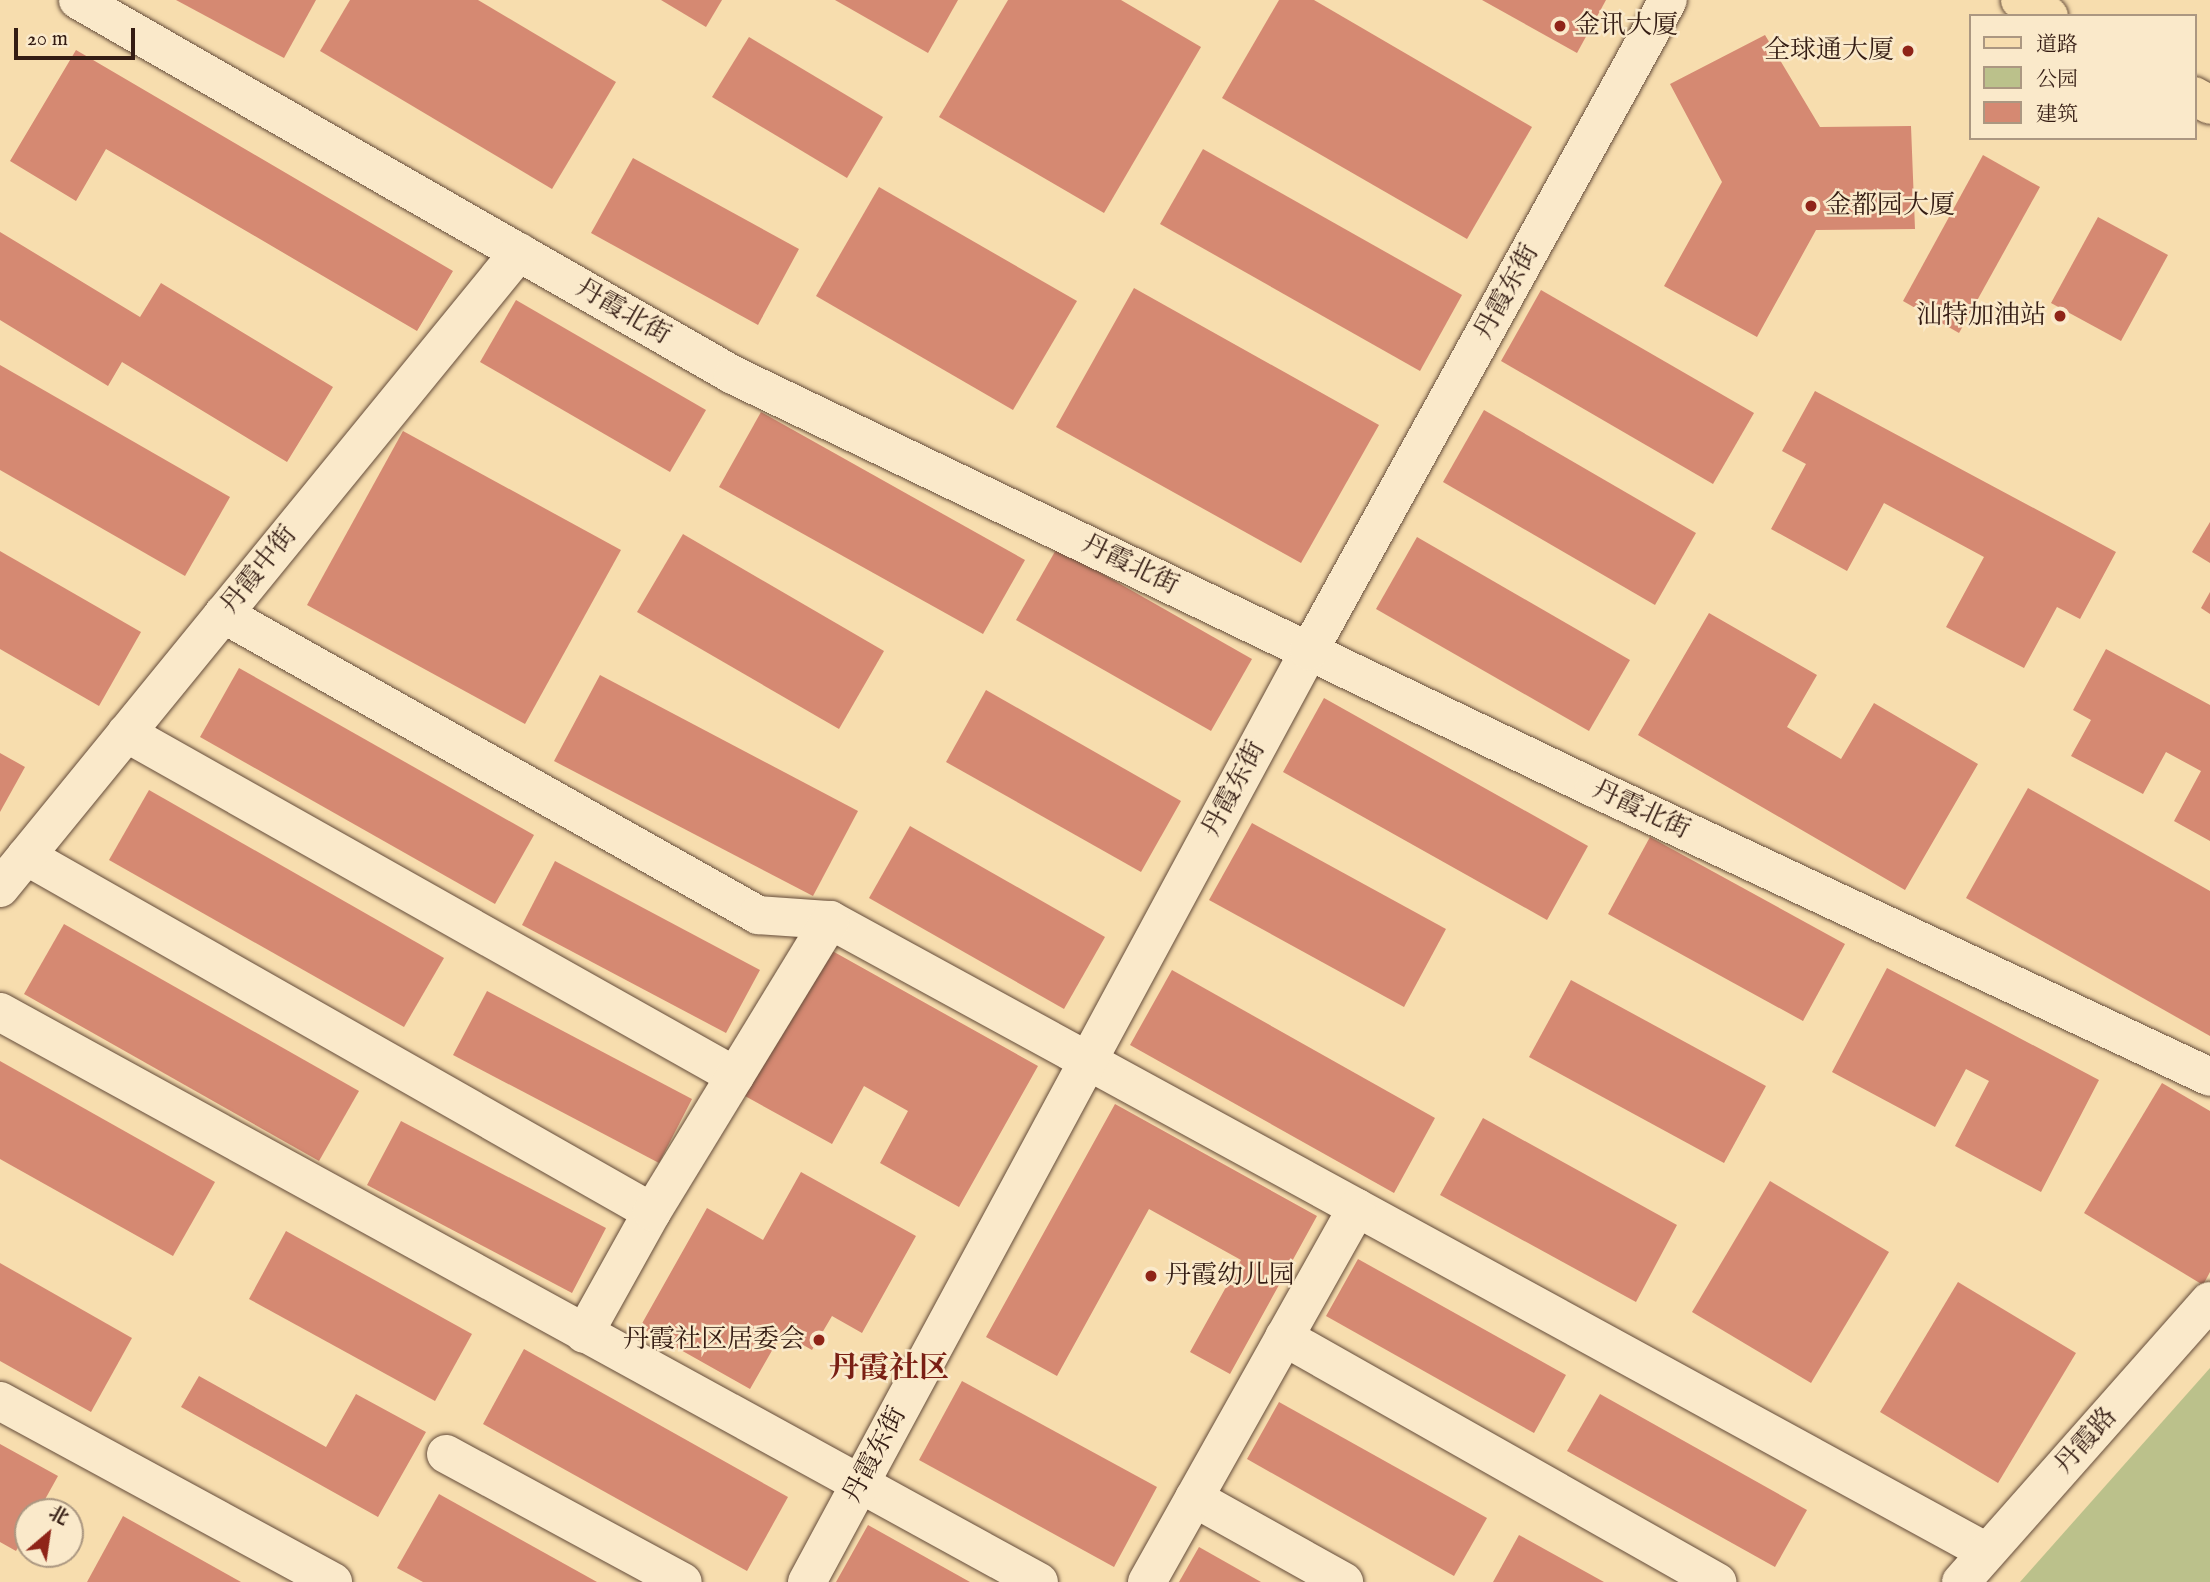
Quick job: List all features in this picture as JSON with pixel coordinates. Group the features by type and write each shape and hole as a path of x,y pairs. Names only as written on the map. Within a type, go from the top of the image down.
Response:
{"main road":[{"path":"2020,0 2045,14"}],"street":[{"name":"丹霞北街","path":"78,0 733,374 1309,651 2210,1077"},
{"name":"丹霞东街","path":"807,1582 1309,651 1668,0"},
{"name":"丹霞中街","path":"0,888 519,252"},
{"path":"223,614 758,915 831,920 1987,1552"},
{"path":"126,733 735,1076"},
{"path":"26,856 652,1212"},
{"path":"584,1334 652,1212 831,920"},
{"path":"0,1012 1039,1582"},
{"path":"1147,1582 1357,1208"},
{"name":"丹霞路","path":"1961,1582 2210,1301"},
{"path":"1284,1337 1717,1582"},
{"path":"0,1401 333,1582"},
{"path":"446,1454 683,1582"},
{"path":"1194,1498 1344,1582"}],"green space":[{"path":"2210,1368 2210,1582 2020,1582"}],"building":[{"path":"176,0 316,0 284,58"},
{"path":"350,0 478,0 616,82 552,189 320,51"},
{"path":"661,0 722,0 706,27"},
{"path":"835,0 958,0 928,53"},
{"path":"1008,0 1121,0 1201,47 1104,213 939,117"},
{"path":"1279,0 1314,0 1532,127 1467,239 1222,98"},
{"name":"金讯大厦","path":"1482,0 1606,0 1577,53"},
{"name":"金都园大厦","path":"1765,35 1820,127 1911,126 1915,229 1816,230 1757,337 1664,286 1722,182 1670,84"},
{"path":"749,37 883,117 847,178 712,97"},
{"path":"76,50 453,271 417,331 106,149 76,201 10,161"},
{"path":"1203,149 1462,295 1420,371 1160,224"},
{"path":"1983,155 2040,187 1959,333 1903,301"},
{"path":"633,158 799,249 758,325 591,233"},
{"path":"879,187 1077,301 1013,410 816,296"},
{"path":"2098,217 2168,255 2121,341 2051,303"},
{"path":"0,232 140,317 161,283 333,387 287,462 122,362 108,386 0,320"},
{"path":"1134,288 1379,425 1301,563 1056,427"},
{"path":"1541,290 1754,413 1713,484 1501,361"},
{"path":"516,300 706,410 670,472 480,362"},
{"path":"0,365 230,497 185,576 0,470"},
{"path":"1815,391 2116,552 2080,619 2057,607 2024,668 1946,627 1984,557 1884,503 1847,571 1771,529 1806,464 1782,451"},
{"path":"1484,410 1696,533 1655,605 1443,482"},
{"path":"761,412 1025,560 983,634 719,487"},
{"path":"403,431 621,550 525,724 307,605"},
{"path":"2210,522 2210,563 2192,552"},
{"path":"683,534 884,651 839,729 637,612"},
{"path":"1417,537 1630,660 1589,731 1376,609"},
{"path":"1057,548 1252,659 1211,731 1016,620"},
{"path":"0,551 141,632 99,706 0,649"},
{"path":"2210,592 2210,614 2201,608"},
{"path":"1709,613 1817,675 1787,727 1841,759 1874,703 1978,764 1905,890 1638,735"},
{"path":"2106,649 2210,705 2210,841 2174,821 2201,771 2166,752 2143,794 2071,756 2091,720 2073,710"},
{"path":"239,668 534,835 495,904 200,737"},
{"path":"600,675 858,811 813,896 554,761"},
{"path":"986,690 1181,801 1141,872 946,762"},
{"path":"1324,698 1588,846 1547,920 1283,772"},
{"path":"0,753 25,767 0,812"},
{"path":"2028,788 2210,891 2210,1036 1966,898"},
{"path":"149,790 444,958 404,1027 109,860"},
{"path":"1252,823 1446,929 1404,1007 1209,900"},
{"path":"910,826 1105,937 1064,1009 869,898"},
{"path":"1650,837 1845,944 1803,1021 1608,914"},
{"path":"555,861 760,970 726,1033 522,925"},
{"path":"64,924 359,1091 319,1161 24,994"},
{"path":"827,948 1038,1066 959,1207 880,1163 908,1111 864,1086 832,1144 745,1096"},
{"path":"1887,968 2099,1080 2041,1192 1955,1146 1989,1081 1966,1069 1935,1127 1832,1072"},
{"path":"1172,970 1435,1118 1394,1193 1130,1045"},
{"path":"1571,980 1766,1086 1724,1163 1529,1057"},
{"path":"487,991 692,1099 659,1163 453,1055"},
{"path":"0,1061 215,1182 173,1256 0,1159"},
{"path":"2162,1083 2210,1111 2210,1272 2203,1285 2084,1213"},
{"name":"丹霞幼儿园","path":"1115,1104 1317,1216 1230,1374 1190,1352 1241,1260 1149,1209 1057,1376 986,1337"},
{"path":"1483,1118 1677,1225 1636,1302 1440,1195"},
{"path":"401,1121 606,1228 572,1293 367,1185"},
{"path":"801,1172 916,1236 862,1333 832,1316 812,1350 782,1333 750,1389 640,1327 707,1208 763,1240"},
{"path":"1770,1181 1889,1252 1811,1383 1692,1312"},
{"path":"286,1231 472,1334 435,1401 249,1299"},
{"path":"1358,1259 1566,1375 1534,1433 1326,1316"},
{"path":"0,1263 132,1338 91,1412 0,1361"},
{"path":"1958,1282 2076,1353 1998,1483 1880,1412"},
{"path":"524,1349 788,1497 747,1571 483,1424"},
{"path":"199,1376 326,1447 356,1394 426,1432 378,1517 181,1407"},
{"path":"962,1381 1157,1487 1114,1567 919,1460"},
{"path":"1600,1394 1807,1510 1775,1567 1567,1451"},
{"path":"1279,1402 1487,1518 1454,1576 1247,1459"},
{"path":"0,1444 58,1476 46,1498 14,1498 14,1550 0,1542"},
{"path":"439,1494 597,1582 423,1582 397,1568"},
{"path":"123,1516 241,1582 87,1582"},
{"path":"868,1525 970,1582 836,1582"},
{"path":"1519,1535 1604,1582 1493,1582"},
{"path":"1199,1547 1261,1582 1179,1582"}],"place":[{"name":"金讯大厦","path":"1560,26"},
{"name":"全球通大厦","path":"1908,51"},
{"name":"金都园大厦","path":"1811,206"},
{"name":"汕特加油站","path":"2060,316"},
{"name":"丹霞幼儿园","path":"1151,1276"},
{"name":"丹霞社区居委会","path":"819,1340"}],"district":[{"name":"丹霞社区","path":"889,1369"}]}
